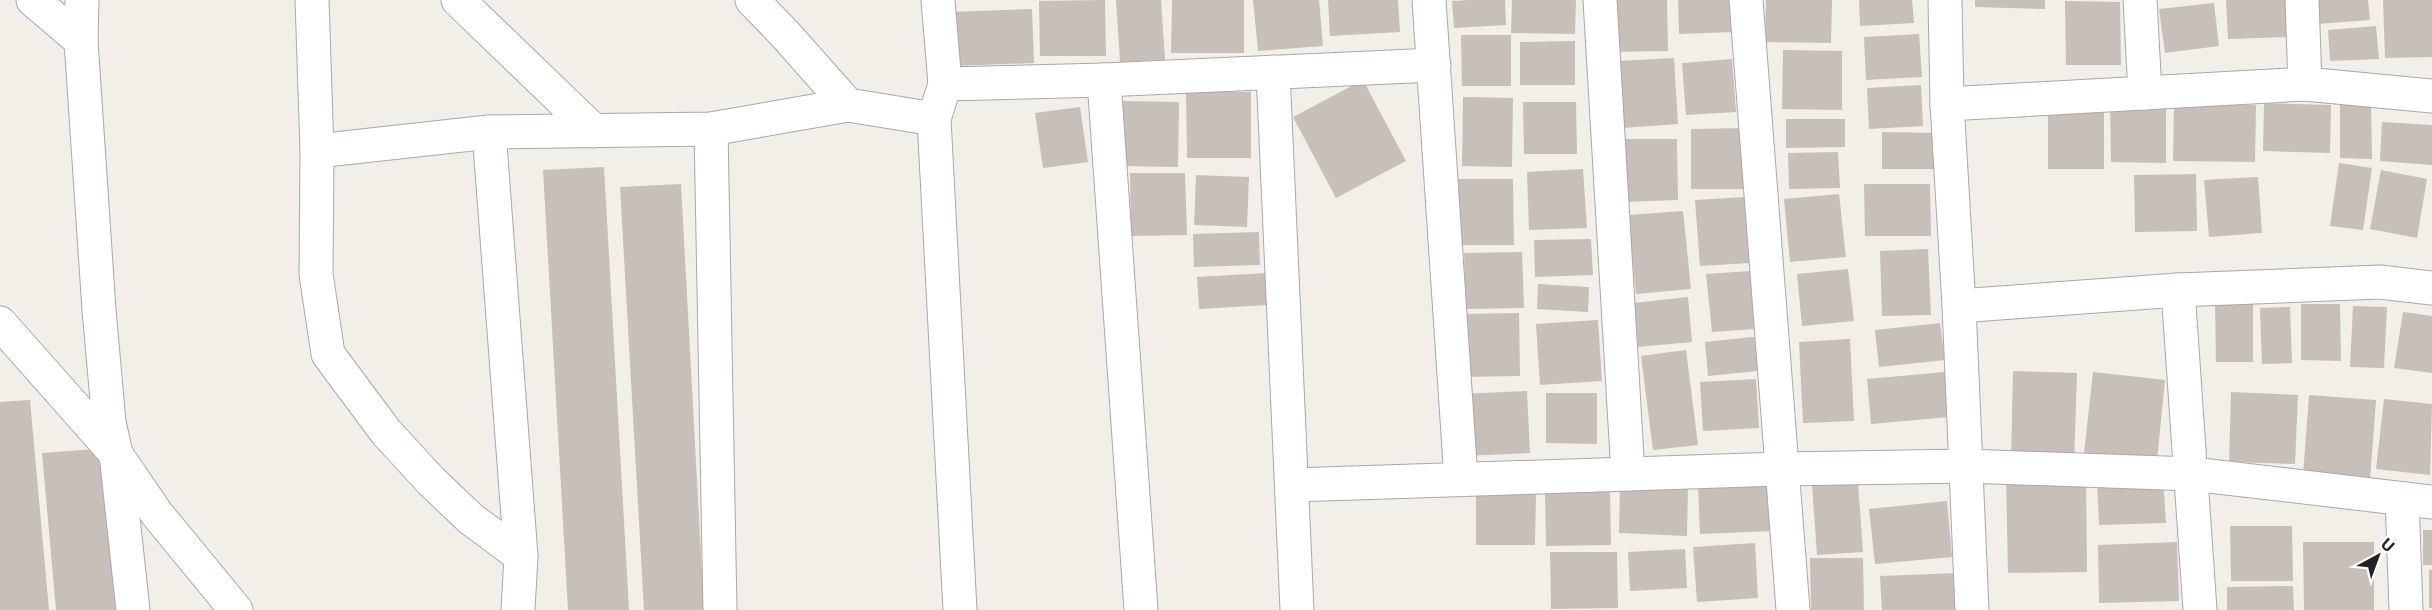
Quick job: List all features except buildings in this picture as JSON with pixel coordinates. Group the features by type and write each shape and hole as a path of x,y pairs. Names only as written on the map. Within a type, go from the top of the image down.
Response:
{"street":[{"path":"33,0 81,41"},
{"path":"82,0 81,41 99,310 109,422 116,454 133,610"},
{"path":"312,0 317,151 316,274 328,354 386,432 431,481 471,519 521,556"},
{"path":"458,0 594,131"},
{"path":"752,0 848,105"},
{"path":"938,0 945,84 934,119 960,610"},
{"path":"1429,0 1461,479"},
{"path":"1600,0 1628,474"},
{"path":"1746,0 1793,610"},
{"path":"1945,0 1947,104 1959,306 1972,610"},
{"path":"2140,0 2145,93"},
{"path":"2301,0 2305,84"},
{"path":"945,84 1104,80 1434,65"},
{"path":"1273,72 1297,610"},
{"path":"1104,80 1141,610"},
{"path":"1947,104 2305,84 2432,96"},
{"path":"317,151 489,132 711,129 848,105 934,119"},
{"path":"711,129 720,610"},
{"path":"489,132 521,556 518,610"},
{"path":"1959,306 2178,290 2380,282 2432,288"},
{"path":"2178,290 2200,610"},
{"path":"0,324 116,454 157,514 236,610"},
{"path":"1292,484 1783,469 1966,466 2192,474 2417,500 2406,610"}]}
